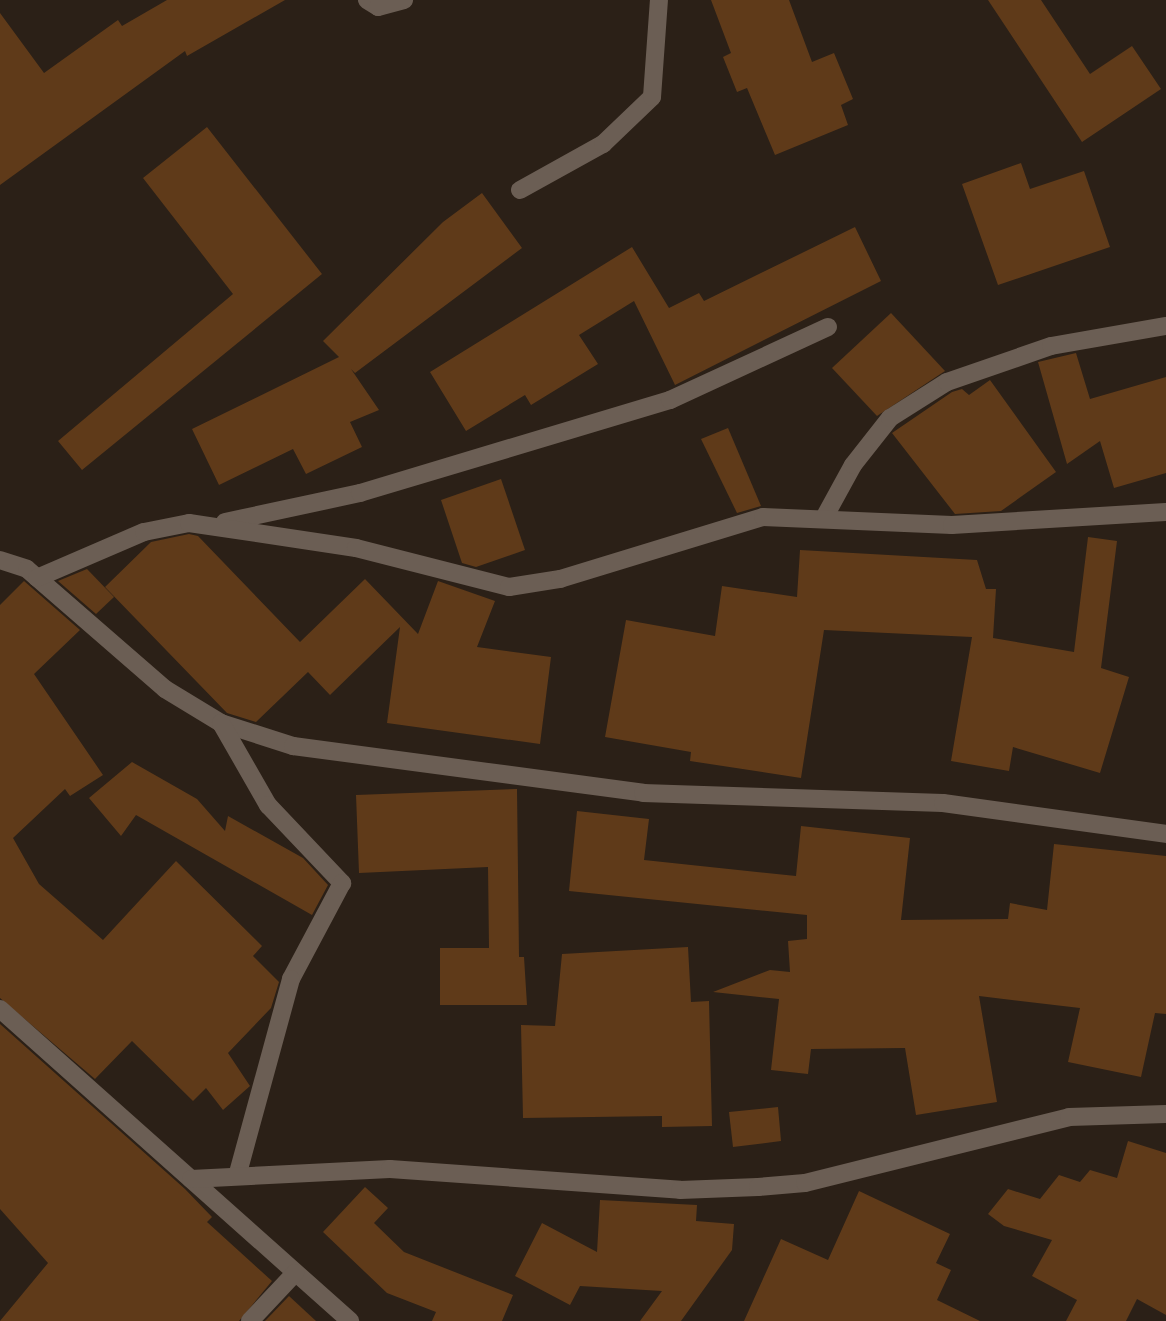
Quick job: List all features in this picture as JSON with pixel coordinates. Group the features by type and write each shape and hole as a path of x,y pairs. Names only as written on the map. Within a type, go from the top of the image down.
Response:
{"street":[{"path":"367,0 378,7 404,0"},
{"path":"520,190 603,144 652,97 659,0"},
{"path":"824,518 853,465 890,418 947,382 1051,346 1166,326"},
{"path":"37,578 144,532 218,524 360,493 670,400 828,327"},
{"path":"218,524 356,548 509,587 560,579 763,517 952,525 1166,512"},
{"path":"0,560 37,578 144,673 220,723 293,746 643,792 943,803 1166,834"},
{"path":"220,723 268,805 342,883 291,979 237,1176"},
{"path":"0,1009 350,1321"},
{"path":"191,1179 390,1169 680,1190 758,1187 805,1183 1069,1117 1166,1114"},
{"path":"250,1321 295,1273"}],"building":[{"path":"167,0 285,0 187,56 185,51 0,185 0,13 44,73 118,20 122,26"},
{"path":"711,0 789,0 812,62 834,53 853,99 841,105 848,125 775,155 747,88 737,92 723,57 731,53"},
{"path":"988,0 1041,0 1090,74 1132,46 1161,89 1082,142"},
{"path":"207,127 322,274 82,470 58,441 233,294 143,178"},
{"path":"1021,163 1030,189 1084,171 1110,247 998,285 962,184"},
{"path":"482,193 522,248 355,373 351,369 379,410 350,422 362,447 306,474 293,449 219,485 192,429 339,357 323,341 443,222"},
{"path":"855,227 881,281 675,385 634,301 579,335 598,364 531,405 525,395 466,431 430,372 632,247 669,308 699,293 704,301"},
{"path":"891,313 945,371 877,416 832,368"},
{"path":"1076,353 1090,399 1166,377 1166,473 1114,488 1100,441 1067,464 1038,362"},
{"path":"990,380 1056,472 1001,511 955,514 892,433 952,392 962,389 969,395"},
{"path":"728,428 761,506 737,513 701,439"},
{"path":"501,479 525,550 476,567 462,563 441,500"},
{"path":"189,534 198,536 300,642 365,579 418,634 438,581 495,601 477,647 551,657 540,744 387,723 400,627 330,695 308,672 256,722 227,713 105,587 151,542"},
{"path":"1088,537 1117,541 1101,668 1129,677 1100,773 1013,747 1009,771 951,761 972,637 824,630 801,778 690,761 691,752 605,737 626,620 715,636 722,586 797,597 800,550 977,560 986,589 996,589 993,638 1074,652"},
{"path":"87,569 114,597 96,614 58,581"},
{"path":"24,581 80,630 34,674 103,775 70,796 65,789 13,838 39,884 103,940 176,861 262,946 253,956 279,982 271,1008 228,1053 250,1086 223,1110 206,1088 193,1101 132,1041 95,1079 0,998 0,605"},
{"path":"132,762 197,799 225,831 228,816 303,858 328,885 312,915 136,815 121,836 89,798"},
{"path":"517,789 519,957 524,957 527,1005 440,1005 440,948 489,948 488,867 359,873 356,795"},
{"path":"577,811 649,819 644,860 796,876 801,826 910,838 901,920 1008,919 1010,903 1047,910 1054,844 1166,856 1166,1014 1155,1013 1141,1077 1068,1062 1080,1008 979,996 997,1102 916,1115 905,1048 811,1049 808,1074 771,1070 779,999 713,992 770,970 790,972 788,941 807,939 807,915 569,891"},
{"path":"688,947 691,1002 709,1001 712,1126 662,1127 662,1116 523,1118 521,1025 555,1026 562,954"},
{"path":"0,1024 185,1189 212,1217 207,1222 272,1281 239,1321 0,1321 48,1263 0,1209"},
{"path":"778,1107 781,1141 733,1147 729,1112"},
{"path":"1128,1141 1166,1153 1166,1315 1137,1299 1126,1321 1066,1321 1077,1300 1032,1276 1052,1240 1004,1226 988,1214 1008,1189 1040,1199 1059,1175 1080,1182 1090,1170 1117,1178"},
{"path":"365,1187 388,1208 374,1223 404,1252 513,1295 502,1321 432,1321 436,1312 387,1293 323,1232"},
{"path":"859,1191 950,1234 936,1263 951,1270 937,1300 980,1321 744,1321 781,1239 828,1260"},
{"path":"600,1200 697,1205 696,1221 734,1224 732,1250 681,1321 640,1321 662,1291 580,1286 570,1305 515,1276 542,1223 597,1252"},
{"path":"289,1296 316,1321 265,1321"}]}
